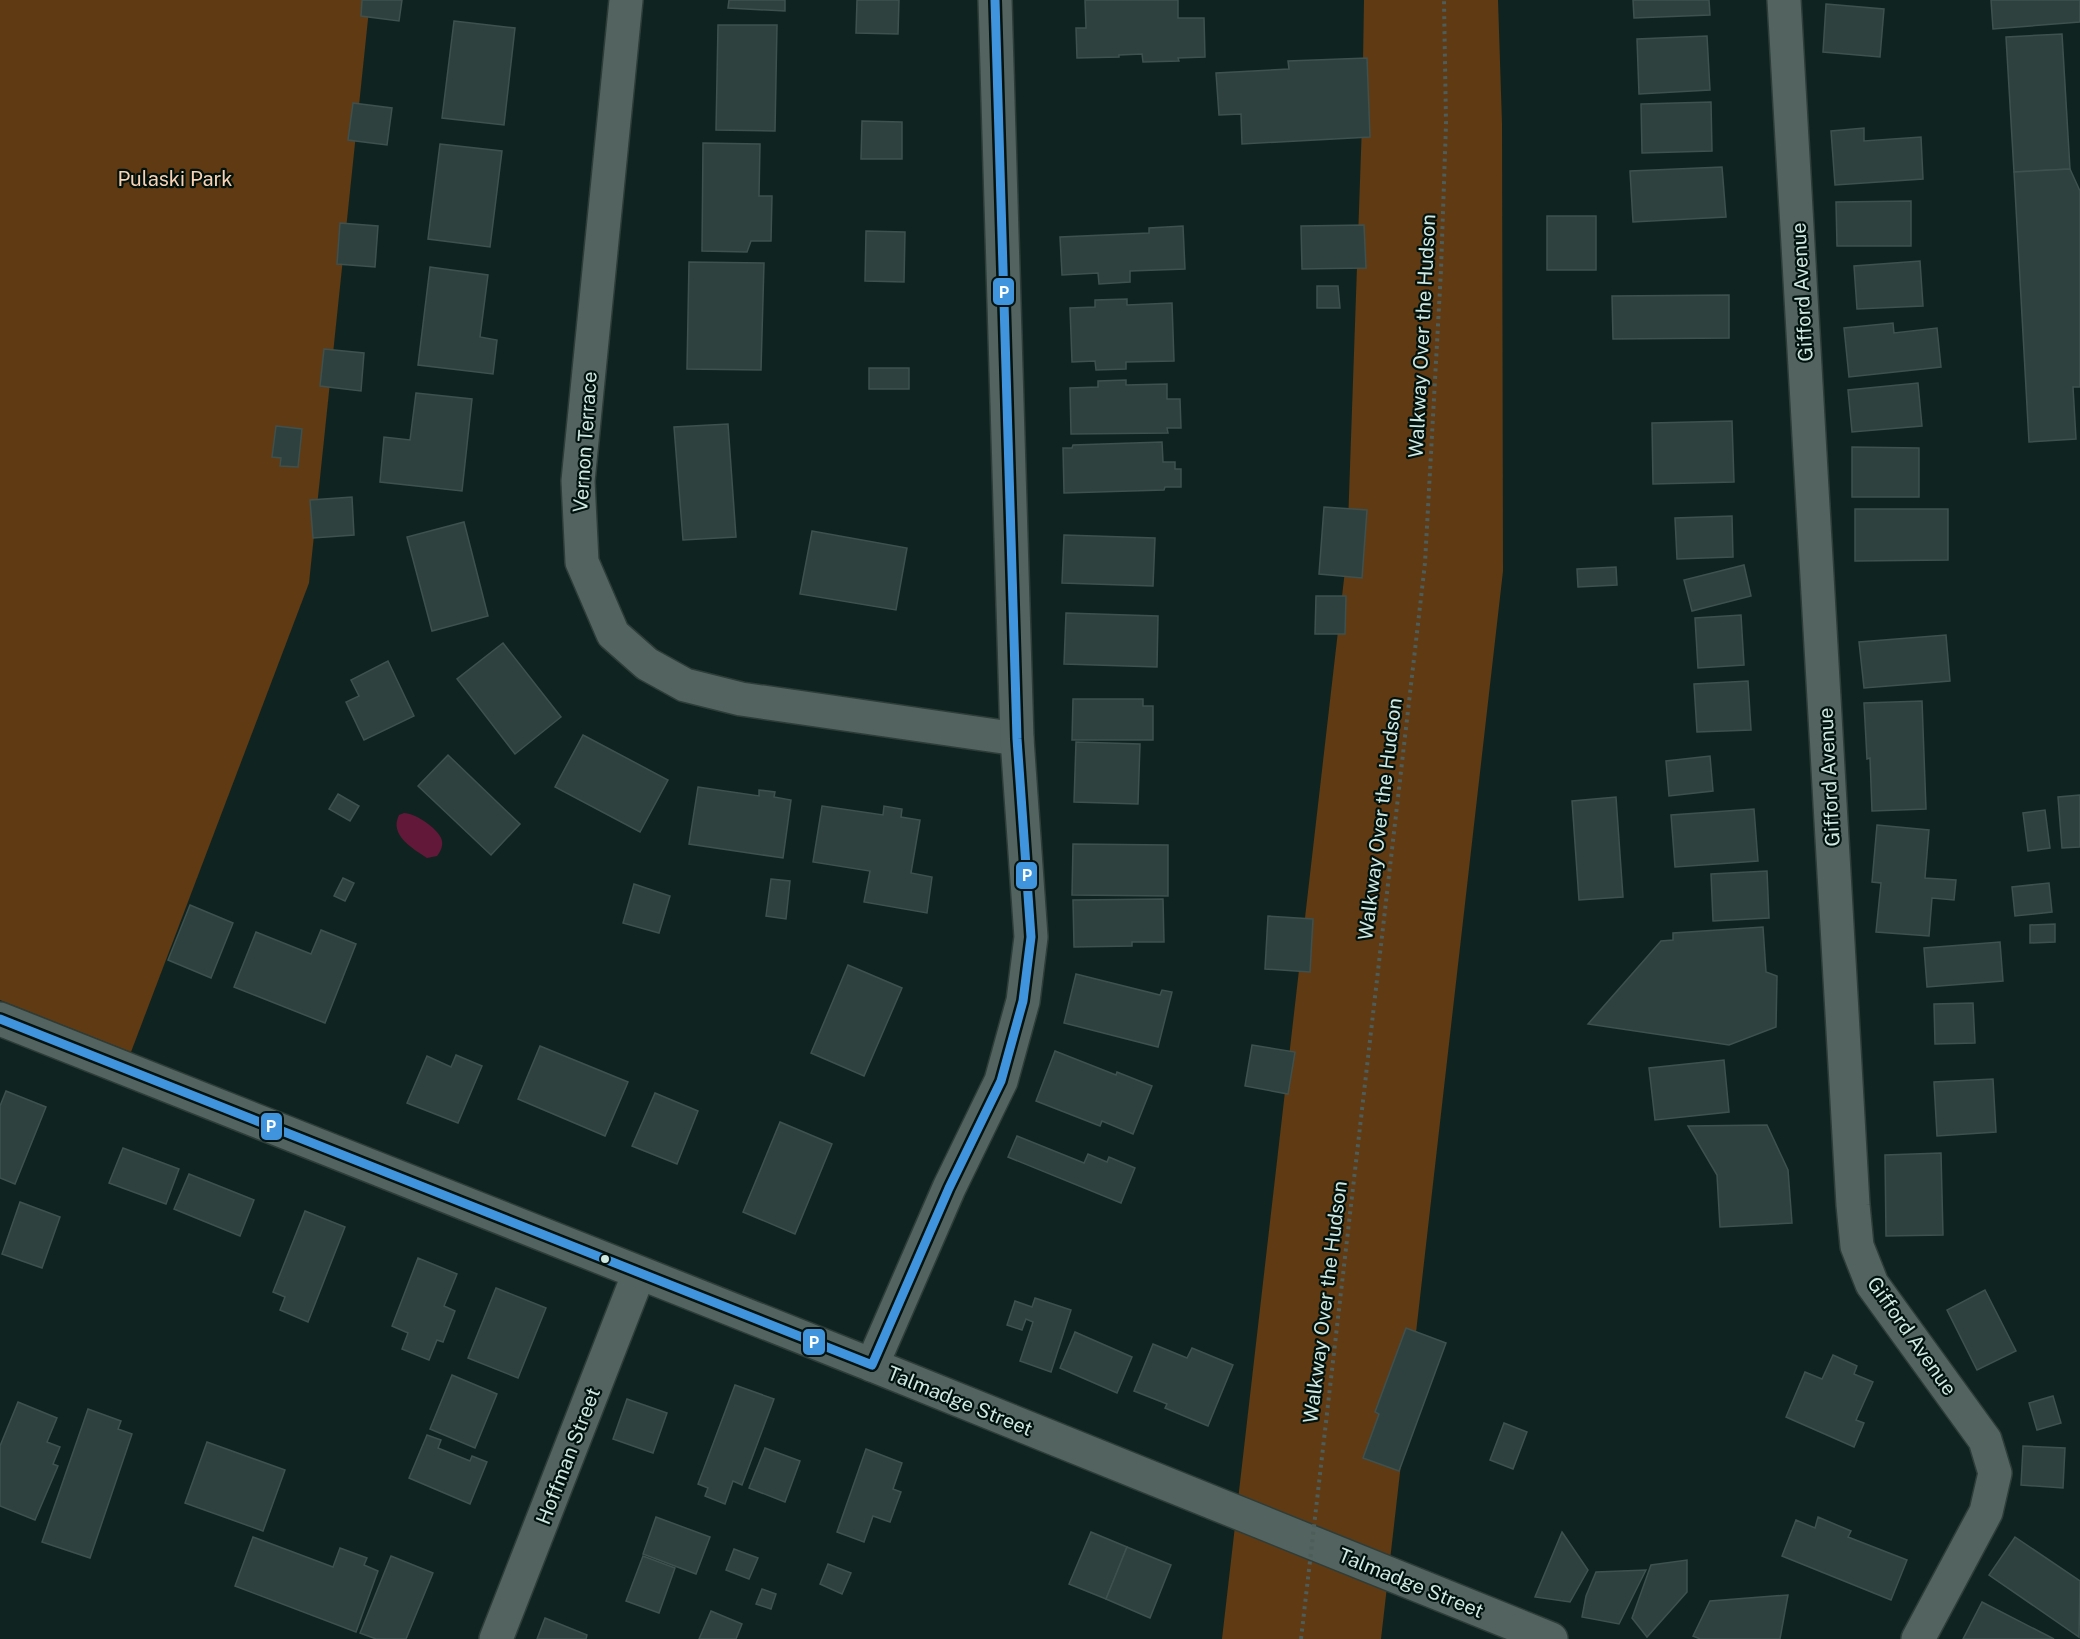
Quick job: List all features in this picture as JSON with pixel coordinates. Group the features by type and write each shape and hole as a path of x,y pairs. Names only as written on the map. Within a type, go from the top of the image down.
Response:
{"street":[{"name":"Vernon Terrace","path":"626,0 578,481 582,562 613,634 647,664 685,685 741,699 1017,739"},
{"path":"872,1365 949,1188 1001,1081 1023,1001 1031,937 1017,739 995,0"},
{"name":"Gifford Avenue","path":"1785,0 1852,1194 1857,1246 1872,1284 1985,1440 1995,1473 1986,1512 1918,1639"},
{"name":"Talmadge Street","path":"0,1020 872,1365 1551,1639"},
{"name":"Hoffman Street","path":"496,1639 639,1273"}],"path":[{"name":"Walkway Over the Hudson","path":"1301,1639 1425,563 1441,270 1446,124 1444,0"}],"green space":[{"name":"Pulaski Park","path":"0,0 370,0 309,583 131,1052 0,1000"},
{"path":"1364,0 1498,0 1502,124 1503,571 1381,1639 1222,1639 1347,553 1362,124"}],"shaded area":[{"path":"404,813 419,818 439,834 442,845 437,856 427,858 400,835 397,822 399,815"}],"building":[{"path":"362,0 402,0 399,21 361,16"},
{"path":"729,0 785,0 785,11 728,8"},
{"path":"857,0 899,0 898,34 856,33"},
{"path":"1085,0 1178,0 1178,18 1204,18 1205,57 1178,58 1179,61 1143,62 1142,54 1077,58 1076,28 1086,28"},
{"path":"1633,0 1709,0 1710,15 1634,18"},
{"path":"1991,0 2080,0 2080,22 1993,29"},
{"path":"1826,4 1884,9 1880,57 1823,52"},
{"path":"454,21 515,28 504,125 442,118"},
{"path":"718,25 777,25 775,131 716,130"},
{"path":"2062,34 2070,169 2014,172 2006,37"},
{"path":"1707,36 1710,90 1639,94 1637,39"},
{"path":"1367,58 1370,137 1242,144 1241,114 1219,115 1216,73 1289,69 1288,61"},
{"path":"1711,102 1712,151 1642,153 1641,104"},
{"path":"353,103 392,108 387,145 348,140"},
{"path":"862,121 902,122 902,159 861,159"},
{"path":"1864,128 1864,141 1921,137 1923,179 1835,185 1831,131"},
{"path":"703,143 760,144 759,196 772,196 771,241 751,241 747,252 702,251"},
{"path":"440,144 502,151 490,247 428,239"},
{"path":"1722,167 1726,217 1633,222 1630,171"},
{"path":"2070,169 2080,191 2080,387 2073,387 2076,439 2029,442 2014,172"},
{"path":"1911,201 1911,246 1837,246 1836,202"},
{"path":"1547,216 1596,216 1596,270 1547,270"},
{"path":"340,223 378,226 375,267 337,264"},
{"path":"1364,225 1366,268 1302,269 1301,226"},
{"path":"1183,226 1185,269 1130,271 1130,282 1099,284 1098,273 1062,275 1060,237 1149,233 1149,228"},
{"path":"866,231 905,232 904,282 865,281"},
{"path":"1920,261 1923,306 1857,309 1854,266"},
{"path":"689,262 764,263 761,370 687,369"},
{"path":"430,267 488,275 480,337 497,340 493,374 418,365"},
{"path":"1317,286 1338,286 1340,308 1317,308"},
{"path":"1729,295 1729,338 1613,339 1612,296"},
{"path":"1127,299 1127,305 1172,303 1174,361 1126,362 1126,369 1096,370 1095,361 1072,362 1070,308 1095,307 1095,300"},
{"path":"1893,323 1894,333 1937,328 1941,367 1849,377 1844,328"},
{"path":"324,349 364,353 361,391 320,386"},
{"path":"869,368 909,368 909,389 869,389"},
{"path":"1126,380 1126,385 1167,384 1167,399 1180,399 1181,428 1167,428 1168,433 1071,434 1070,388 1098,387 1098,381"},
{"path":"1918,383 1922,426 1852,432 1848,390"},
{"path":"416,393 472,399 462,491 380,482 384,437 410,440"},
{"path":"1732,421 1734,482 1653,484 1652,423"},
{"path":"728,424 736,537 683,540 674,427"},
{"path":"276,426 302,429 298,467 280,466 281,458 272,457"},
{"path":"1162,442 1163,462 1175,462 1175,469 1181,469 1181,487 1165,487 1164,490 1064,493 1063,448 1072,448 1073,445"},
{"path":"1852,447 1919,448 1919,497 1852,497"},
{"path":"352,497 354,535 313,538 310,500"},
{"path":"1324,507 1367,510 1362,578 1319,574"},
{"path":"1855,509 1948,509 1948,560 1855,561"},
{"path":"1732,516 1733,557 1677,559 1675,518"},
{"path":"464,522 488,616 432,631 407,537"},
{"path":"812,531 907,548 896,610 800,594"},
{"path":"1064,535 1155,538 1153,586 1062,583"},
{"path":"1744,565 1751,596 1692,611 1684,580"},
{"path":"1616,567 1617,585 1578,587 1577,569"},
{"path":"1316,596 1346,596 1345,634 1315,634"},
{"path":"1066,613 1158,616 1157,667 1064,664"},
{"path":"1741,615 1744,665 1698,668 1695,618"},
{"path":"1946,635 1950,681 1864,688 1859,642"},
{"path":"503,643 561,717 515,754 457,679"},
{"path":"388,661 414,716 364,740 346,702 359,696 351,680"},
{"path":"1748,681 1751,730 1697,732 1694,684"},
{"path":"1073,699 1143,699 1143,706 1153,706 1153,740 1072,740"},
{"path":"1922,701 1926,809 1872,811 1870,758 1867,759 1864,703"},
{"path":"583,735 668,780 640,832 555,787"},
{"path":"1076,742 1140,744 1138,804 1074,802"},
{"path":"448,755 520,824 491,855 418,786"},
{"path":"1710,756 1713,791 1669,796 1666,761"},
{"path":"698,787 759,796 759,790 775,792 774,797 791,800 783,858 689,844"},
{"path":"338,794 359,806 350,821 329,809"},
{"path":"2080,795 2080,847 2062,848 2058,797"},
{"path":"1616,797 1623,897 1579,900 1572,801"},
{"path":"822,806 883,815 884,806 902,809 901,817 920,820 911,873 932,877 927,913 864,902 870,871 813,862"},
{"path":"1754,809 1758,861 1675,867 1671,815"},
{"path":"2045,810 2050,848 2028,851 2023,813"},
{"path":"1877,825 1929,830 1925,878 1956,880 1954,900 1932,898 1929,936 1876,932 1881,883 1872,882"},
{"path":"1073,844 1168,845 1168,896 1072,895"},
{"path":"1767,871 1769,918 1713,921 1711,874"},
{"path":"343,878 354,883 345,901 334,896"},
{"path":"771,879 790,881 786,919 766,916"},
{"path":"2049,883 2052,912 2015,916 2012,887"},
{"path":"634,884 670,896 659,933 623,923"},
{"path":"1163,899 1164,942 1132,942 1132,946 1074,947 1073,900"},
{"path":"190,905 233,923 211,978 168,960"},
{"path":"1268,916 1313,919 1310,972 1265,969"},
{"path":"2055,924 2055,942 2030,943 2030,925"},
{"path":"1763,927 1766,972 1777,976 1776,1027 1729,1045 1588,1024 1661,941 1673,940 1673,933"},
{"path":"321,930 356,944 325,1023 234,987 256,932 311,954"},
{"path":"2000,942 2003,981 1927,987 1924,948"},
{"path":"848,965 902,988 864,1076 811,1053"},
{"path":"1076,974 1160,995 1162,990 1172,992 1158,1047 1064,1023"},
{"path":"1973,1003 1975,1043 1935,1044 1934,1004"},
{"path":"1252,1045 1295,1052 1288,1094 1245,1086"},
{"path":"540,1046 628,1082 605,1136 518,1099"},
{"path":"1055,1051 1116,1075 1117,1072 1152,1086 1133,1134 1102,1121 1100,1126 1036,1101"},
{"path":"456,1055 482,1066 458,1123 407,1103 427,1056 451,1067"},
{"path":"1724,1060 1729,1112 1655,1120 1649,1068"},
{"path":"1993,1079 1996,1132 1937,1136 1934,1082"},
{"path":"6,1091 46,1107 15,1184 0,1178 0,1106"},
{"path":"655,1093 698,1111 677,1164 632,1146"},
{"path":"780,1122 832,1144 795,1234 743,1212"},
{"path":"1767,1125 1788,1170 1792,1223 1720,1227 1717,1175 1688,1126"},
{"path":"1017,1136 1084,1163 1088,1154 1107,1162 1109,1157 1135,1168 1121,1203 1008,1157"},
{"path":"123,1148 179,1169 166,1204 109,1183"},
{"path":"1941,1153 1943,1235 1886,1236 1885,1155"},
{"path":"189,1174 254,1200 240,1236 174,1209"},
{"path":"20,1202 60,1217 42,1268 2,1254"},
{"path":"305,1211 345,1227 308,1322 280,1310 285,1297 273,1292"},
{"path":"418,1258 457,1274 444,1306 455,1311 443,1342 437,1340 429,1360 402,1349 408,1333 392,1326"},
{"path":"496,1288 546,1308 518,1378 468,1358"},
{"path":"1985,1290 2016,1351 1977,1370 1947,1310"},
{"path":"1035,1298 1071,1310 1051,1372 1020,1361 1033,1322 1026,1319 1022,1330 1007,1325 1015,1301 1032,1307"},
{"path":"1406,1328 1446,1343 1399,1471 1363,1458 1379,1414 1375,1412"},
{"path":"1075,1332 1132,1357 1117,1393 1060,1368"},
{"path":"1153,1344 1187,1358 1192,1348 1233,1365 1208,1426 1165,1408 1167,1404 1134,1391"},
{"path":"1833,1355 1857,1366 1854,1374 1873,1382 1856,1420 1864,1423 1854,1447 1786,1417 1805,1372 1822,1379"},
{"path":"452,1375 497,1394 475,1448 430,1429"},
{"path":"735,1385 774,1399 742,1485 733,1481 725,1504 705,1496 708,1488 698,1484"},
{"path":"2053,1396 2061,1423 2037,1430 2029,1403"},
{"path":"627,1399 667,1413 653,1453 613,1439"},
{"path":"18,1402 57,1418 47,1442 60,1447 53,1464 58,1466 35,1520 0,1506 0,1446"},
{"path":"88,1409 121,1421 118,1429 132,1434 90,1558 42,1542"},
{"path":"1504,1423 1527,1432 1513,1469 1490,1460"},
{"path":"427,1435 441,1440 438,1448 470,1461 472,1456 487,1462 470,1504 409,1478"},
{"path":"207,1442 285,1470 263,1531 185,1503"},
{"path":"2023,1446 2065,1448 2063,1488 2021,1485"},
{"path":"765,1448 800,1461 785,1502 749,1488"},
{"path":"866,1449 902,1463 893,1489 901,1492 890,1522 873,1516 864,1542 837,1532"},
{"path":"656,1517 710,1537 696,1574 643,1554"},
{"path":"1818,1517 1851,1531 1848,1537 1907,1560 1891,1600 1782,1556 1796,1520 1815,1528"},
{"path":"1091,1532 1127,1547 1106,1599 1069,1584"},
{"path":"1562,1532 1588,1570 1570,1602 1535,1597"},
{"path":"253,1537 333,1567 340,1548 367,1558 364,1565 378,1571 356,1632 235,1586"},
{"path":"2015,1537 2080,1581 2079,1637 1989,1575"},
{"path":"1127,1547 1171,1565 1150,1618 1106,1599"},
{"path":"734,1549 758,1558 749,1579 726,1570"},
{"path":"391,1556 433,1573 406,1639 376,1639 360,1633"},
{"path":"643,1556 675,1568 659,1613 626,1601"},
{"path":"1687,1560 1687,1592 1647,1637 1632,1618 1651,1565"},
{"path":"828,1564 851,1573 842,1594 820,1584"},
{"path":"1646,1570 1619,1624 1582,1617 1586,1596 1596,1572"},
{"path":"762,1589 776,1594 771,1609 756,1604"},
{"path":"1788,1595 1780,1639 1700,1639 1693,1636 1710,1601"},
{"path":"1982,1602 2054,1639 1963,1639"},
{"path":"711,1611 742,1624 736,1639 699,1639"},
{"path":"545,1618 587,1635 586,1639 537,1639"}],"transit line":[{"name":"P","path":"0,1019 872,1365 949,1188 1001,1081 1023,1001 1031,937 1017,739 995,0"}]}
